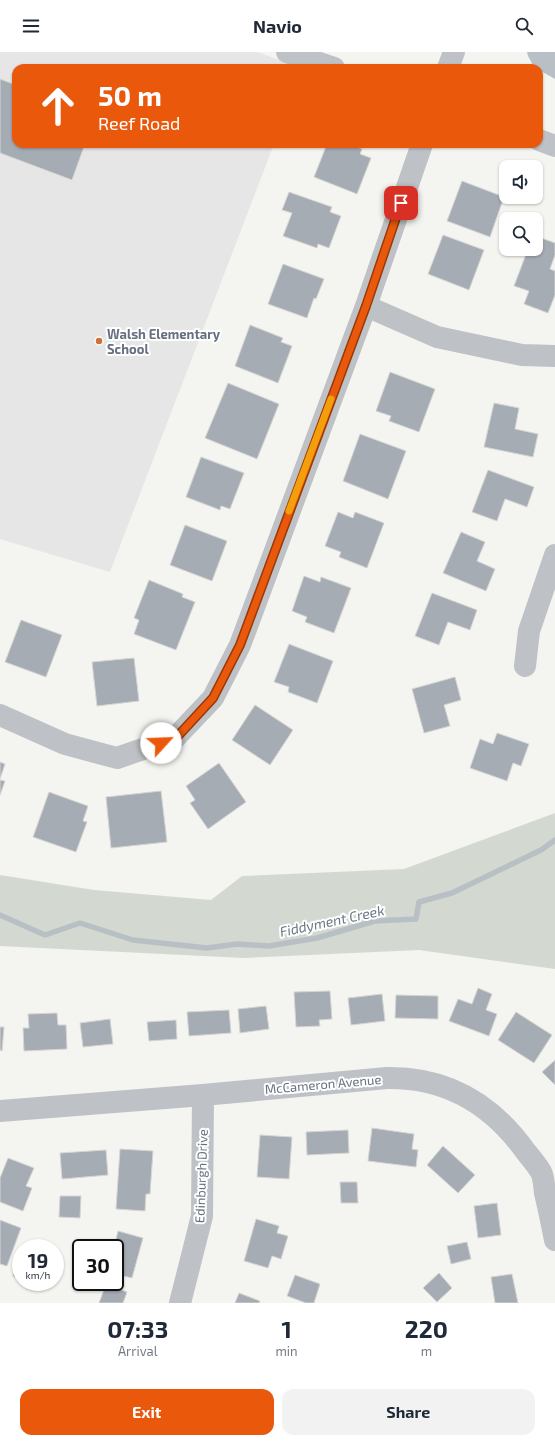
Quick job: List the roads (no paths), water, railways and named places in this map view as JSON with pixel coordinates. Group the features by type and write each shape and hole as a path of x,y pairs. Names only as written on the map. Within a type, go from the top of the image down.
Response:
{"street":[{"path":"287,52 322,64"},
{"path":"450,64 454,52"},
{"path":"543,142 555,146"},
{"path":"0,715 65,744 117,758 176,738 213,698 240,645 366,306 421,148"},
{"path":"366,306 437,337 522,355 555,356"},
{"path":"524,666 529,630 554,566"},
{"name":"McCameron Avenue","path":"0,1111 402,1078 434,1084 455,1091 475,1101 504,1124 517,1139 541,1172 555,1240"},
{"name":"Edinburgh Drive","path":"180,1303 202,1216 203,1095"}],"waterway":[{"name":"Fiddyment Creek","path":"0,915 45,935 80,923 133,940 207,948 237,944 269,946 317,938 375,921 416,919 419,902 452,893 541,850 555,840"}],"place":[{"name":"Walsh Elementary School","path":"99,341"}]}
